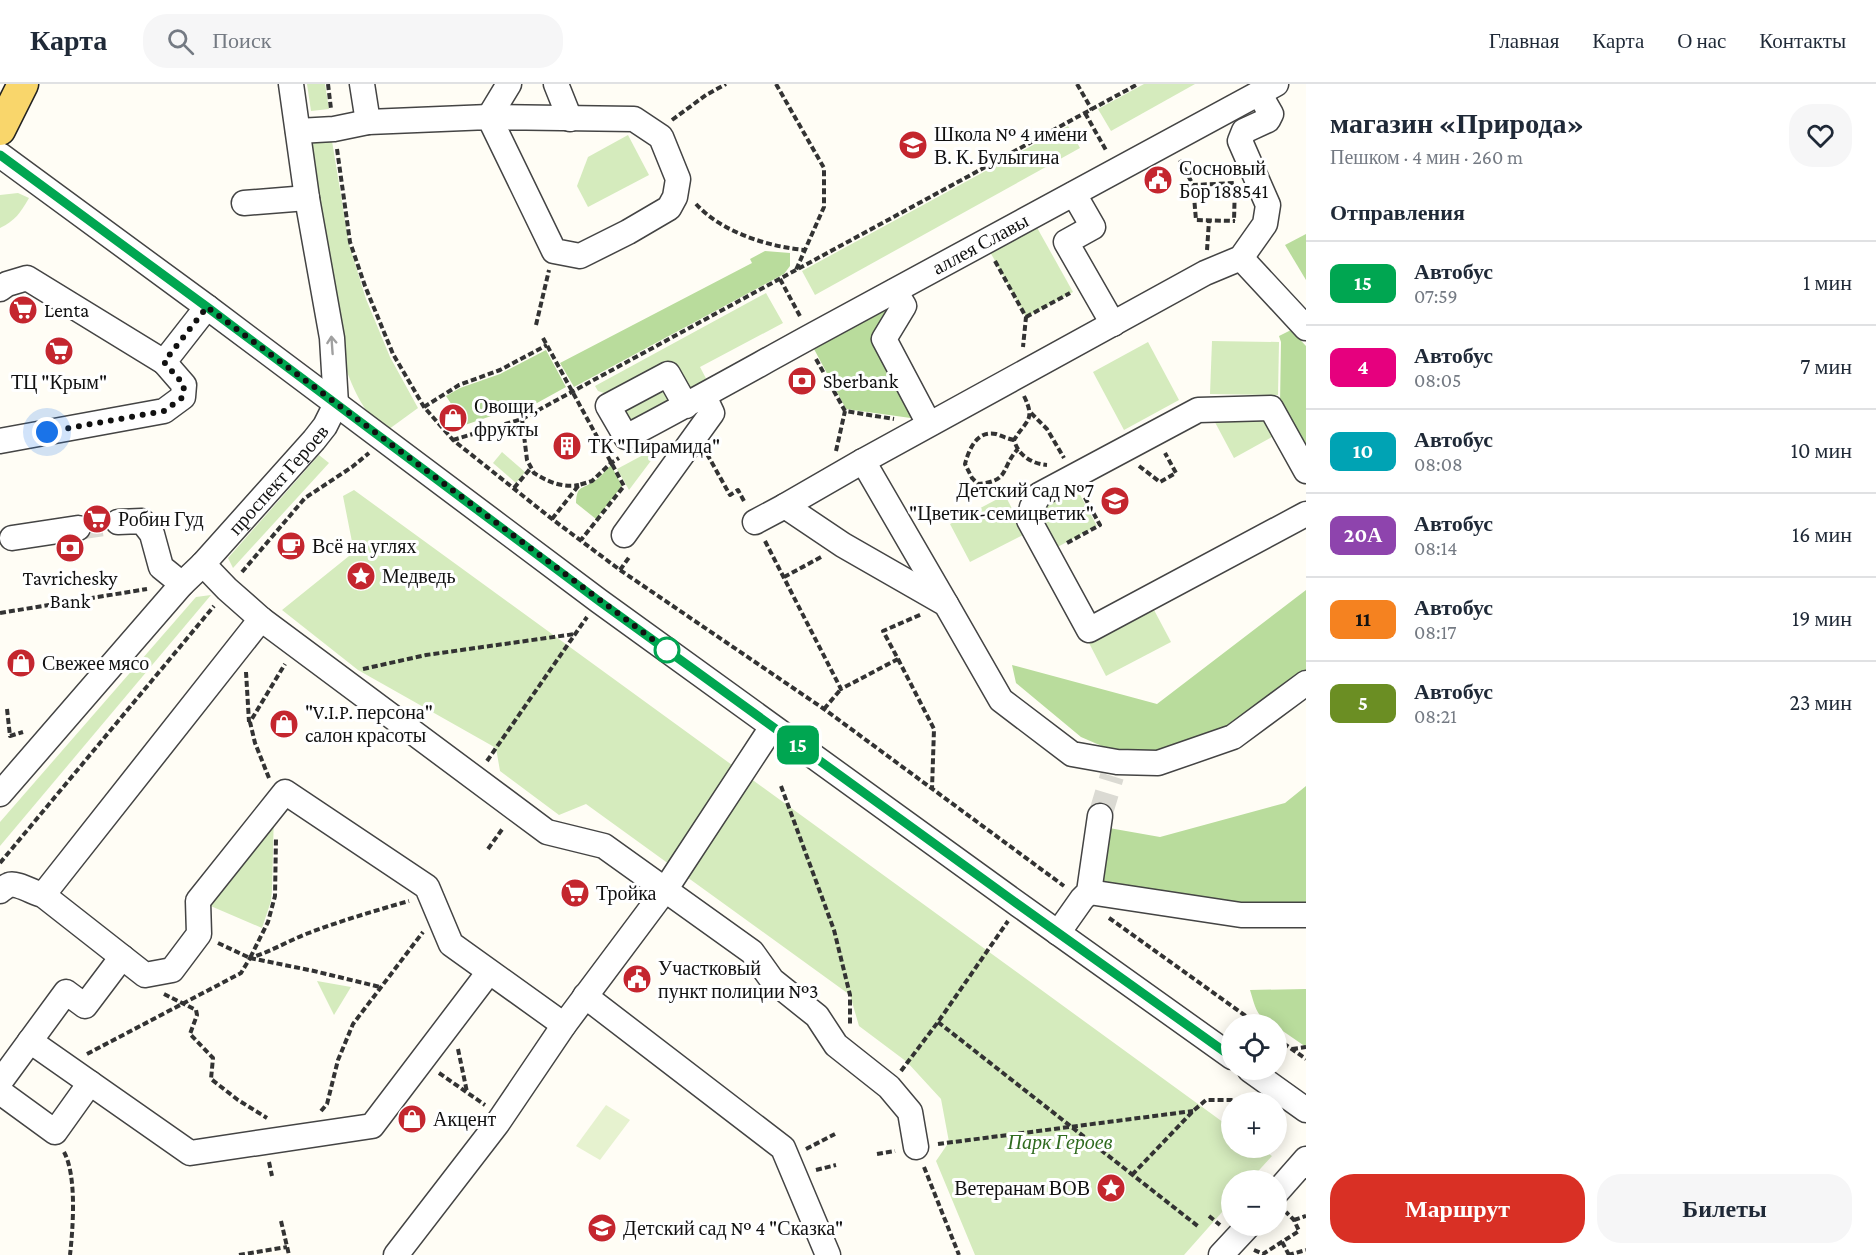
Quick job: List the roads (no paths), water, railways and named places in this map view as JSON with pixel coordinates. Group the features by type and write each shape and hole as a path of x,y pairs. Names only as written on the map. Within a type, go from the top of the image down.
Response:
{"main road":[{"path":"0,130 23,84"}],"street":[{"name":"проспект Героев","path":"0,794 182,584 326,426 336,404 332,338 307,198 291,84"},
{"path":"362,84 368,122"},
{"path":"489,117 509,84"},
{"path":"556,84 570,119"},
{"path":"754,522 1205,273 1241,258 1265,224 1268,205 1240,141 1244,131 1268,120 1271,114 1267,88"},
{"name":"аллея Славы","path":"624,535 712,414 695,401 1267,88"},
{"path":"298,131 334,129 368,122 489,117 634,119 661,137 678,179 675,196 669,208 580,256 554,251 489,117"},
{"path":"0,155 599,601 1221,1049"},
{"path":"1074,194 1093,227 1066,242 1113,324"},
{"path":"244,203 307,198"},
{"path":"1241,258 1306,328"},
{"path":"0,289 7,284 27,278 164,362 184,385 183,397 164,411 0,441"},
{"path":"895,291 904,306 884,339 929,424"},
{"path":"164,362 207,307"},
{"path":"1306,471 1271,408 1198,410 1039,495 1032,507 1029,520 1089,630 1306,514"},
{"path":"863,461 1001,700 1072,754 1114,769 1158,763 1233,736 1306,683"},
{"path":"785,506 843,545 946,604"},
{"path":"118,522 141,521 152,534 161,567 182,584"},
{"path":"12,538 78,528"},
{"path":"202,564 232,584 261,619 547,832 604,846 752,952 772,980 817,1016 836,1045 889,1087 910,1112 916,1147"},
{"path":"44,895 261,619"},
{"path":"396,1255 497,1124 564,1025 665,890 772,727"},
{"path":"0,891 8,885 16,885 44,895 145,975 172,970 199,934 198,901 285,792 426,887 451,944 564,1025"},
{"path":"1058,933 1086,896 1100,816"},
{"path":"1086,896 1241,915 1306,915"},
{"path":"0,1082 66,992 85,1006 122,957"},
{"path":"30,1041 190,1153 372,1126 489,972"},
{"path":"585,996 783,1149 828,1255"},
{"path":"1264,1080 1306,1110"},
{"path":"0,1092 55,1132 90,1083"},
{"path":"1287,1188 1306,1159"},
{"path":"1221,1255 1239,1236"}],"tunnel":[{"path":"78,528 118,522"},
{"path":"1100,816 1112,776"}],"place":[{"name":"Школа № 4 имени В. К. Булыгина","path":"913,145"},
{"name":"Сосновый Бор 188541","path":"1158,180"},
{"name":"Lenta","path":"23,310"},
{"name":"ТЦ \"Крым\"","path":"59,351"},
{"name":"Sberbank","path":"802,381"},
{"name":"Овощи, фрукты","path":"453,418"},
{"name":"ТК \"Пирамида\"","path":"567,446"},
{"name":"Детский сад №7 \"Цветик-семицветик\"","path":"1115,501"},
{"name":"Робин Гуд","path":"97,519"},
{"name":"Всё на углях","path":"291,546"},
{"name":"Tavrichesky Bank","path":"70,548"},
{"name":"Медведь","path":"361,576"},
{"name":"Свежее мясо","path":"21,663"},
{"name":"\"V.I.P. персона\" cалон красоты","path":"284,724"},
{"name":"Тройка","path":"575,893"},
{"name":"Участковый пункт полиции №3","path":"637,979"},
{"name":"Акцент","path":"412,1119"},
{"name":"Ветеранам ВОВ","path":"1111,1188"},
{"name":"Детский сад № 4 \"Сказка\"","path":"602,1228"}],"park label":[{"name":"Парк Героев","path":"1060,1142"}]}
